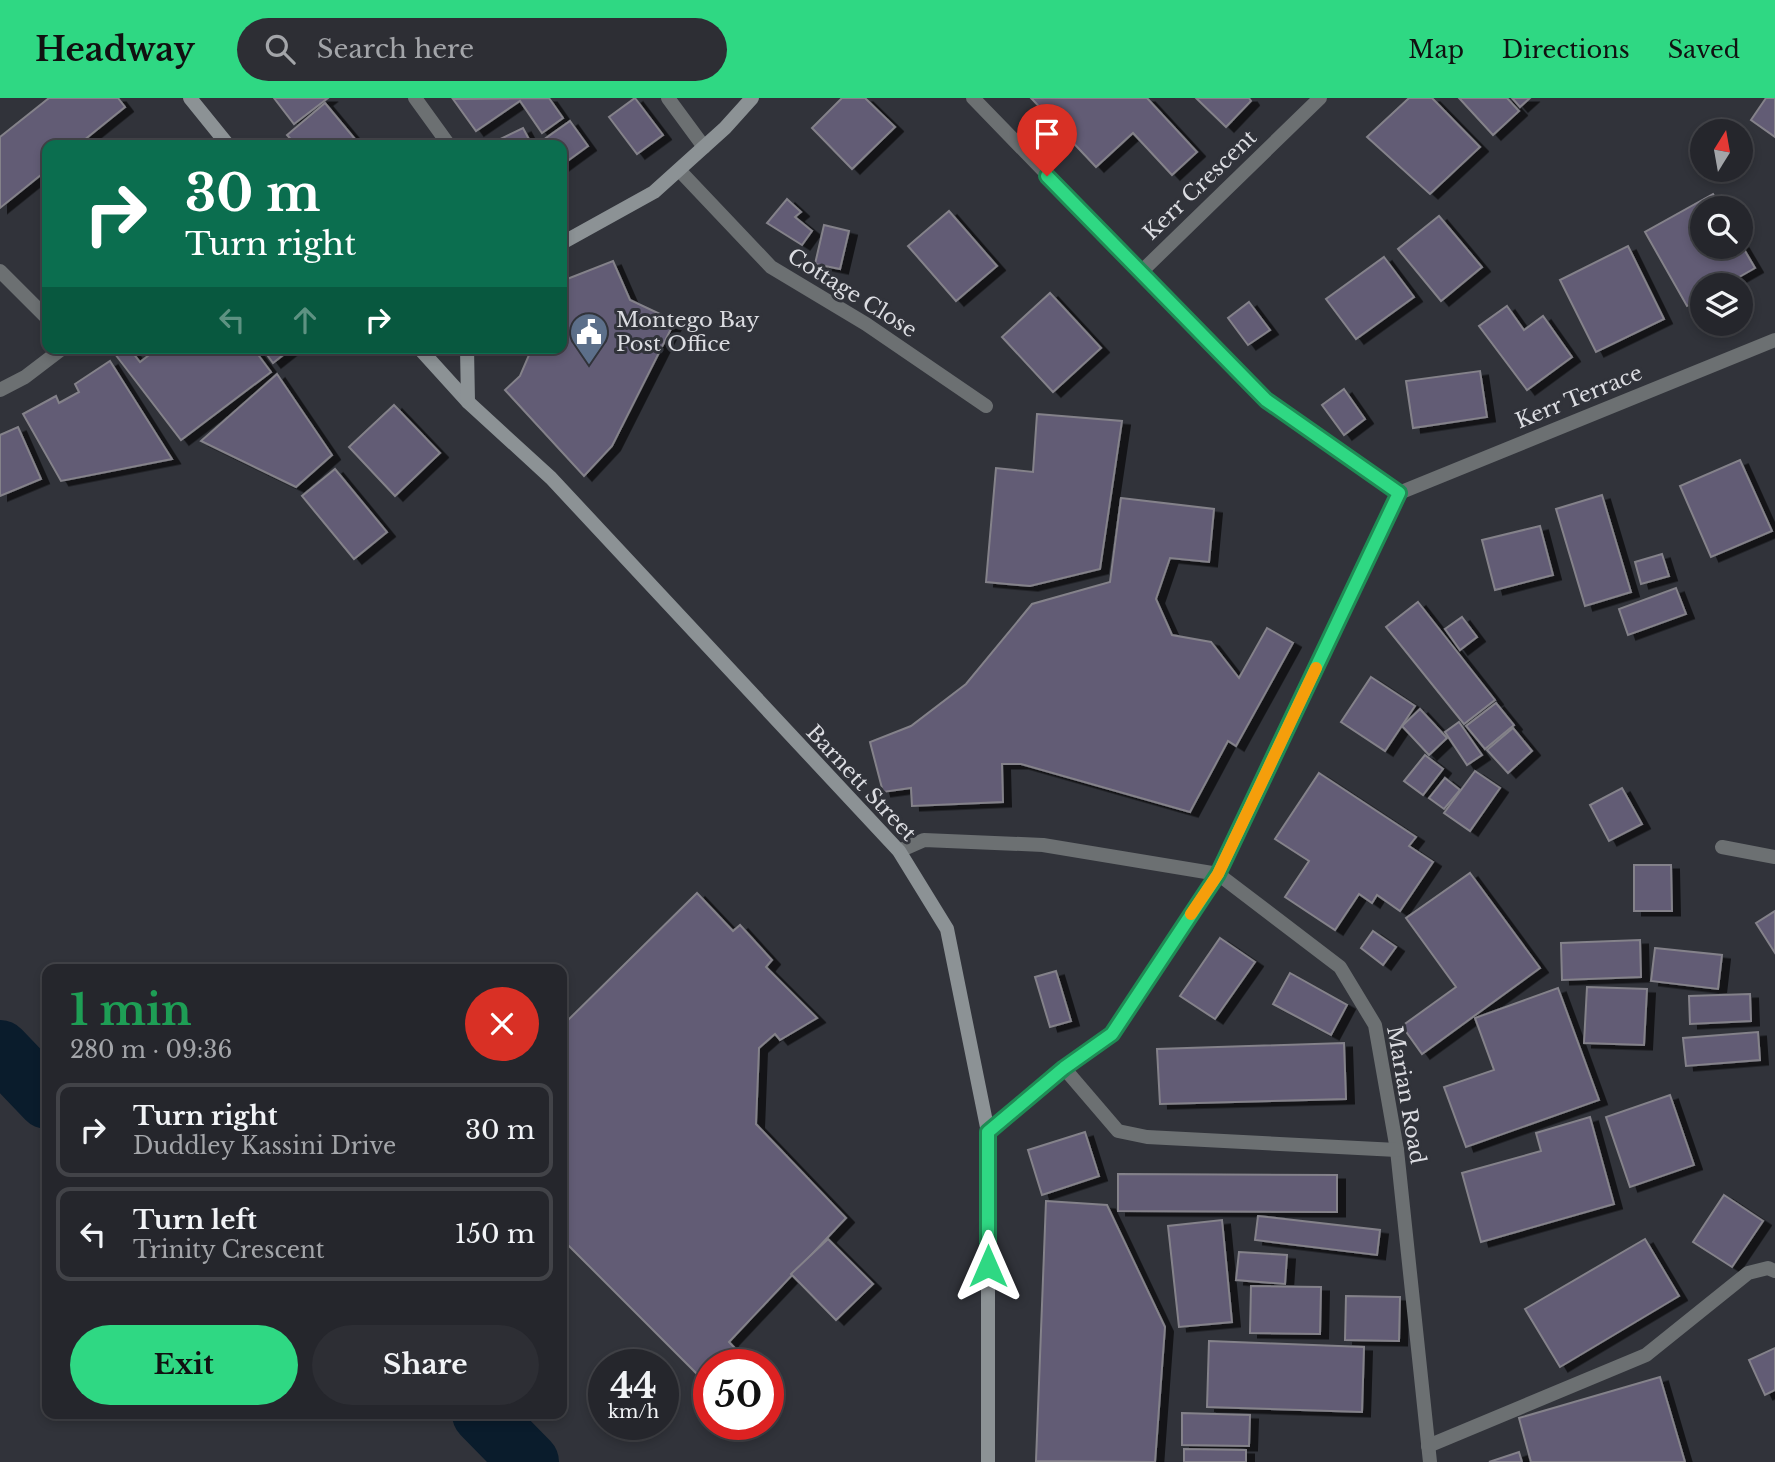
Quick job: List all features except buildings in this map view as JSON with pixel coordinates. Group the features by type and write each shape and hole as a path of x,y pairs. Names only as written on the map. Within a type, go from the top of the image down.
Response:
{"main road":[{"path":"190,98 225,140"},
{"path":"567,240 654,192 680,171 752,98"},
{"name":"Barnett Street","path":"424,354 468,402 551,478 899,851 947,929 988,1132 988,1462"},
{"path":"467,354 468,402"}],"street":[{"path":"415,98 445,140"},
{"path":"668,98 704,147"},
{"path":"973,98 1266,400 1399,493 1218,874 1112,1034 1064,1068 988,1132"},
{"name":"Kerr Crescent","path":"1140,272 1320,98"},
{"name":"Cottage Close","path":"680,171 771,267 866,324 986,406"},
{"path":"0,271 42,313"},
{"name":"Kerr Terrace","path":"1399,493 1775,340"},
{"path":"0,390 25,377 54,354"},
{"name":"Marian Road","path":"899,851 924,840 1042,845 1218,874 1340,967 1375,1025 1397,1150 1430,1462"},
{"path":"1722,847 1775,857"},
{"path":"1064,1068 1118,1132 1147,1137 1397,1150"},
{"path":"1428,1446 1646,1355 1748,1273 1768,1268 1775,1270"}],"waterway":[{"path":"0,1050 42,1094"},
{"path":"487,1419 529,1462"}],"slow traffic":[{"path":"1191,914 1218,874 1316,668"}],"place":[{"name":"Montego Bay Post Office","path":"589,366"}],"route":[{"path":"988,1266 988,1132 1064,1068 1112,1034 1218,874 1399,493 1266,400 1047,176"}]}
